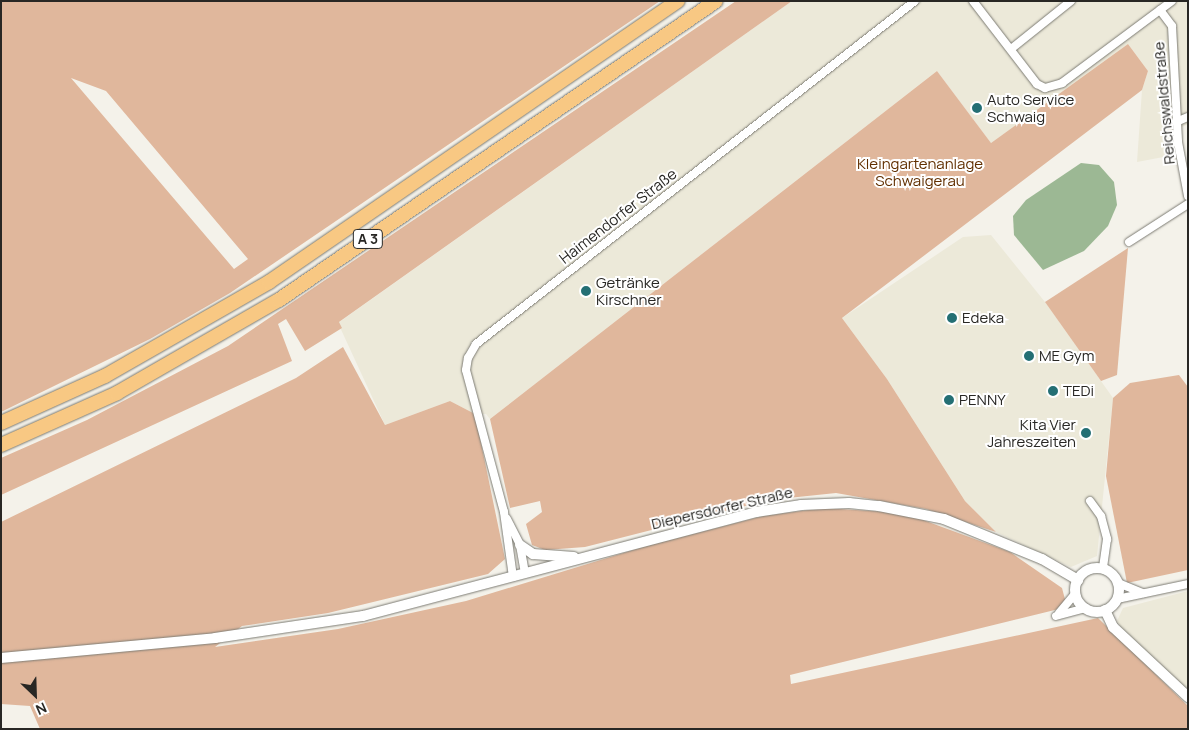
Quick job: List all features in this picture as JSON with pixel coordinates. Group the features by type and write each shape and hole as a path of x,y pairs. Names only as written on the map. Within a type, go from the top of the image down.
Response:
{"highway":[{"name":"A 3","path":"1,423 105,376 269,282 678,1"},
{"name":"A 3","path":"1,445 117,393 279,300 716,1"}],"street":[{"name":"Haimendorfer Straße","path":"513,577 504,512 466,370 468,358 476,344 915,1"},
{"path":"973,1 1037,84 1053,88 1172,1"},
{"path":"1011,49 1071,1"},
{"name":"Reichswaldstraße","path":"1160,10 1172,26 1176,122 1188,196"},
{"path":"1176,122 1188,117"},
{"path":"1129,242 1188,204"},
{"path":"1090,501 1101,516 1106,540 1103,568"},
{"name":"Diepersdorfer Straße","path":"1,658 215,638 318,624 429,601 756,512 801,505 849,503 906,510 944,519 1042,559 1078,580"},
{"name":"Haimendorfer Straße","path":"504,512 520,545 525,574"},
{"path":"520,545 533,554 547,557 590,556"},
{"path":"1103,568 1088,570 1078,580 1076,593 1056,616 1086,608 1105,610"},
{"path":"1103,568 1118,583 1143,593"},
{"path":"1117,598 1118,583"},
{"path":"1105,610 1117,598 1188,584"},
{"path":"1076,593 1086,608"},
{"path":"1105,610 1113,627 1188,697"}],"shaded area":[{"path":"792,1 1188,1 1188,124 1182,127 1174,155 1137,162 1142,90 1148,71 1128,44 991,143 937,71 490,419 486,414 475,414 450,401 385,425 338,323"},
{"path":"1081,163 1099,165 1114,182 1117,205 1108,226 1084,251 1043,270 1014,235 1013,216 1026,200"},
{"path":"991,235 1045,302 1113,398 1097,556 1071,567 996,532 965,501 887,379 842,318 963,237"},
{"path":"1188,591 1188,691 1122,629 1117,621 1123,608"}],"green space":[{"path":"1,1 660,1 230,293 150,339 1,412","holes":["71,78 106,91 248,259 234,269"]},
{"path":"736,1 792,1 339,322 342,328 305,351 286,319 278,324 292,361 1,495 1,458 87,420 228,346"},
{"name":"Kleingartenanlage Schwaigerau","path":"1128,44 1148,71 1142,90 842,318 887,379 965,501 996,532 926,509 836,493 769,500 585,547 545,550 532,545 526,524 542,512 540,501 510,508 490,419 937,71 991,143"},
{"path":"1128,248 1117,375 1101,381 1045,302"},
{"path":"343,347 385,425 450,401 475,414 505,559 488,574 328,613 242,626 215,647 338,629 466,601 643,547 763,516 824,508 904,513 1010,552 1062,588 1067,607 790,675 791,684 1098,618 1188,706 1188,729 40,729 30,706 1,704 1,522 296,378"},
{"path":"1179,375 1188,387 1188,570 1127,583 1106,476 1113,398 1130,383"}],"place":[{"name":"Auto Service Schwaig","path":"977,108"},
{"name":"Getränke Kirschner","path":"586,291"},
{"name":"Edeka","path":"952,318"},
{"name":"ME Gym","path":"1029,356"},
{"name":"TEDi","path":"1053,391"},
{"name":"PENNY","path":"949,400"},
{"name":"Kita Vier Jahreszeiten","path":"1086,433"}]}
